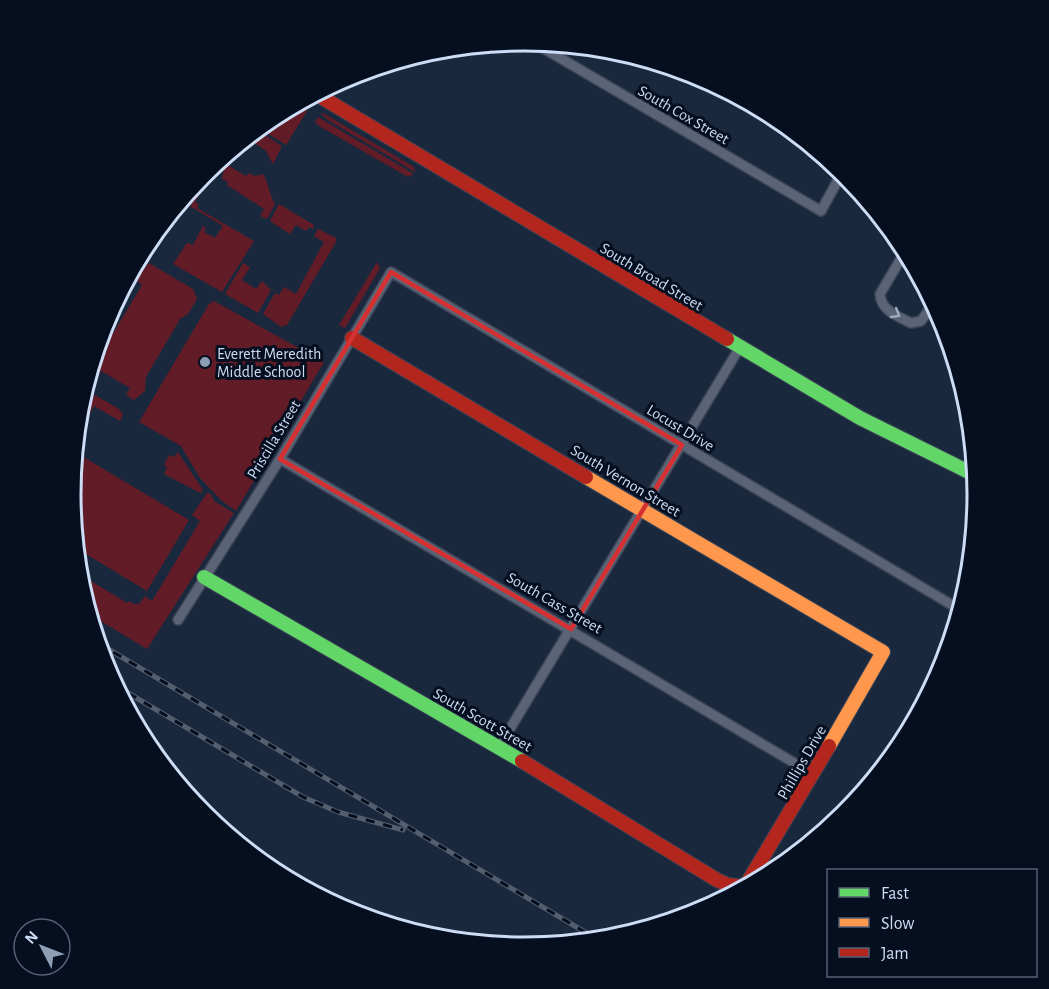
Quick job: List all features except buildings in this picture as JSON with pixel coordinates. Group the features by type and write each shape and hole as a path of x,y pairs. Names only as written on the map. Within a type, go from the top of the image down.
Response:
{"street":[{"name":"South Cox Street","path":"550,52 821,211 838,181"},
{"name":"South Broad Street","path":"324,99 860,418 967,471"},
{"path":"900,260 880,294 881,302 885,308 911,323 921,321 928,311"},
{"name":"Priscilla Street","path":"178,620 280,459 391,272"},
{"name":"Locust Drive","path":"391,272 954,606"},
{"name":"South Vernon Street","path":"352,338 883,652"},
{"path":"500,747 740,347"},
{"name":"South Cass Street","path":"280,459 813,774"},
{"name":"South Scott Street","path":"204,577 500,747 717,880 734,885"},
{"name":"Phillips Drive","path":"750,877 813,774 883,652"}],"highlighted area":[{"path":"391,272 682,445 571,629 280,459"}],"shaded area":[{"path":"304,109 307,111 286,145 268,134"},
{"path":"323,113 414,167 415,172 328,120 321,114"},
{"path":"318,117 414,174 408,177 319,126 315,122"},
{"path":"265,135 282,146 273,164 266,151 255,143"},
{"path":"231,162 229,166 246,176 249,173 255,176 263,174 275,204 267,219 260,216 264,209 227,185 228,182 222,179 224,169"},
{"path":"199,195 195,202 199,204 197,208 254,241 222,292 173,264 187,243 193,245 203,226 206,228 204,232 215,238 223,226 190,206"},
{"path":"279,204 314,225 313,229 309,227 306,231 296,225 290,234 270,221"},
{"path":"318,229 336,238 336,242 287,325 281,327 263,314 275,293 279,295 284,287 296,294 324,242 314,236"},
{"path":"377,262 380,268 345,328 339,325"},
{"path":"149,263 193,289 197,299 188,314 180,319 146,377 145,391 134,400 126,395 130,388 101,371 97,378 110,339 142,285 136,280"},
{"path":"243,263 250,267 242,280 256,289 262,281 271,290 258,313 225,294"},
{"path":"214,301 324,362 236,511 222,501 200,478 181,446 139,422 209,304"},
{"path":"95,395 119,409 123,415 120,421 94,406 89,416"},
{"path":"178,452 203,490 200,493 164,474 167,467 164,465 169,455 174,457"},
{"path":"83,457 189,520 147,591 85,554 81,494"},
{"path":"207,493 211,494 214,501 234,513 147,649 100,620 90,580 127,603 129,601 139,604 145,596 152,601 200,521 192,515"}],"railway":[{"path":"110,650 587,933"},
{"path":"128,693 303,797 338,812 403,830"}],"traffic: fast":[{"path":"727,339 860,418 967,471"},
{"path":"204,577 522,761"}],"traffic: slow":[{"path":"586,477 883,652 829,746"}],"traffic: jam":[{"path":"324,99 727,339"},
{"path":"352,338 586,477"},
{"path":"752,875 829,746"},
{"path":"522,761 717,880 733,886"}],"place":[{"name":"Everett Meredith Middle School","path":"205,362"}]}
